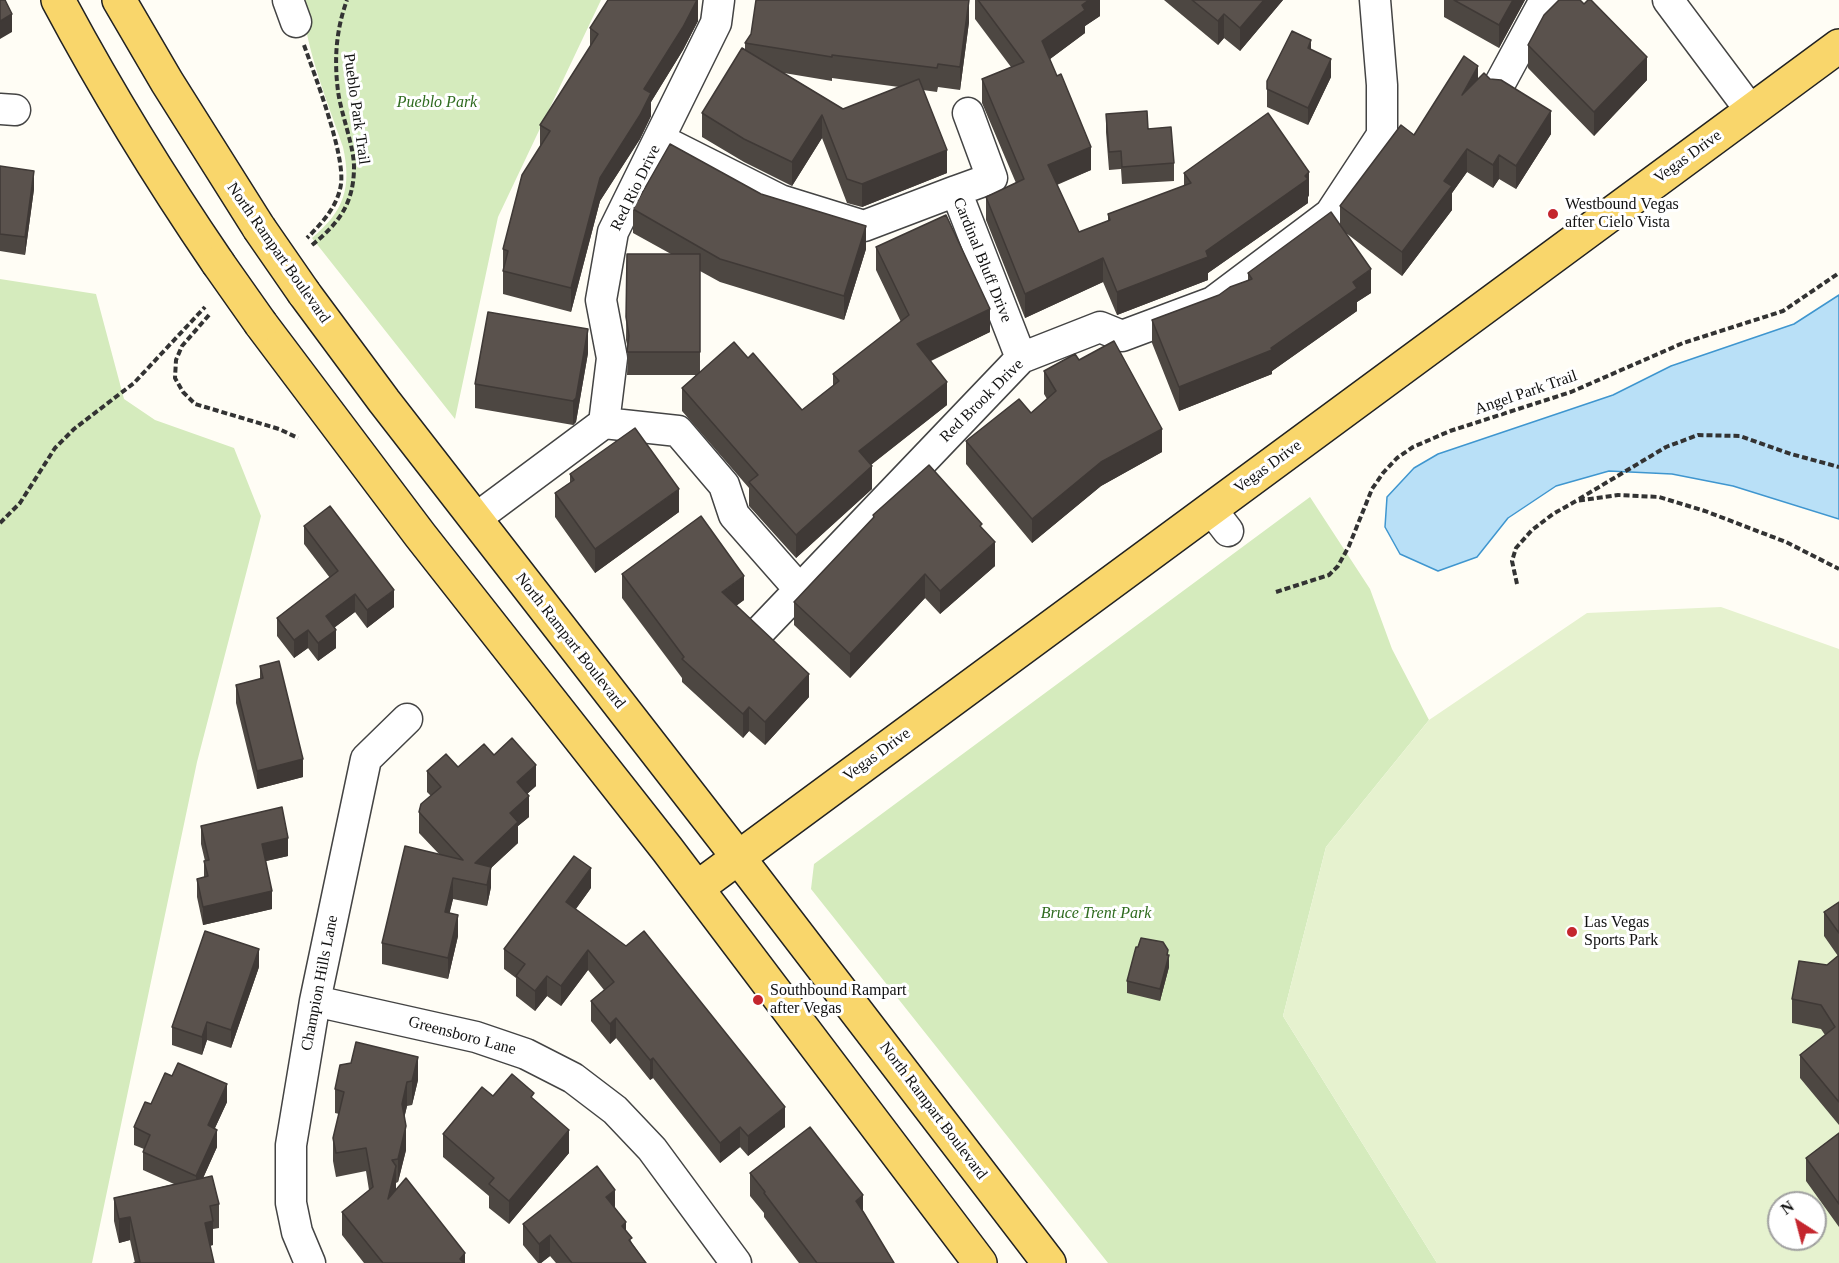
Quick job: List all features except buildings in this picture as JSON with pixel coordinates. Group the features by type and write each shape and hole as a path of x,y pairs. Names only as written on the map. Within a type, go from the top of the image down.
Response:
{"main road":[{"path":"58,0 121,111 186,216 261,324 427,544 697,888 980,1263"},
{"name":"North Rampart Boulevard","path":"119,0 167,82 259,228 304,293 384,401 1049,1263"},
{"name":"Vegas Drive","path":"697,888 1220,520 1751,111 1839,46"}],"street":[{"name":"Red Rio Drive","path":"604,423 612,358 601,300 613,232 716,23 719,0"},
{"path":"1498,87 1545,0"},
{"path":"1668,0 1751,111"},
{"name":"Red Brook Drive","path":"762,629 1021,358 1100,327 1122,336 1213,302 1330,214 1382,135 1382,85 1371,1"},
{"path":"956,192 992,178 968,113"},
{"name":"Cardinal Bluff Drive","path":"659,139 780,200 864,226 956,192 1021,358"},
{"path":"475,519 604,423 678,431 724,485 734,515 800,590"},
{"name":"Champion Hills Lane","path":"310,1263 297,1232 291,1203 291,1145 315,1001 366,759 407,719"},
{"name":"Greensboro Lane","path":"315,1001 476,1037 526,1053 573,1078 615,1110 652,1149 736,1263"}],"path":[{"name":"Pueblo Park Trail","path":"312,245 332,229 342,215 352,184 354,166 338,91 335,47 340,18 347,0"},
{"path":"292,11 318,85 342,174 341,186 334,206 307,238"},
{"name":"Angel Park Trail","path":"1276,592 1329,575 1338,566 1349,546 1364,506 1378,481 1397,458 1413,447 1450,430 1571,392 1683,343 1783,311 1839,273"},
{"path":"0,523 20,502 55,448 74,429 134,383 205,307"},
{"path":"209,315 182,346 176,360 175,378 183,392 195,404 279,429 298,438"},
{"path":"1517,584 1512,561 1516,548 1532,530 1546,519 1666,447 1698,435 1740,436 1791,454 1839,467"},
{"path":"1576,501 1618,495 1659,497 1705,511 1786,542 1839,569"}],"green space":[{"name":"Pueblo Park","path":"305,0 601,0 498,217 455,419 312,238 332,218 343,198 346,187 346,162 311,51 304,14"},
{"path":"0,279 96,294 124,399 155,420 234,448 261,516 197,762 92,1263 0,1263"},
{"name":"Bruce Trent Park","path":"1310,497 1370,589 1392,649 1429,720 1326,847 1283,1016 1437,1263 1108,1263 811,889 814,864"},
{"name":"Las Vegas Sports Park","path":"1721,607 1839,649 1839,1263 1437,1263 1283,1016 1326,847 1429,720 1587,613"}],"water":[{"path":"1839,295 1839,519 1733,486 1672,474 1609,471 1556,486 1508,518 1477,557 1438,571 1400,554 1385,527 1387,497 1414,468 1438,454 1613,395 1671,366 1794,324"}],"place":[{"name":"Westbound Vegas after Cielo Vista","path":"1553,214"},
{"name":"Las Vegas Sports Park","path":"1572,932"},
{"name":"Southbound Rampart after Vegas","path":"758,1000"}]}
